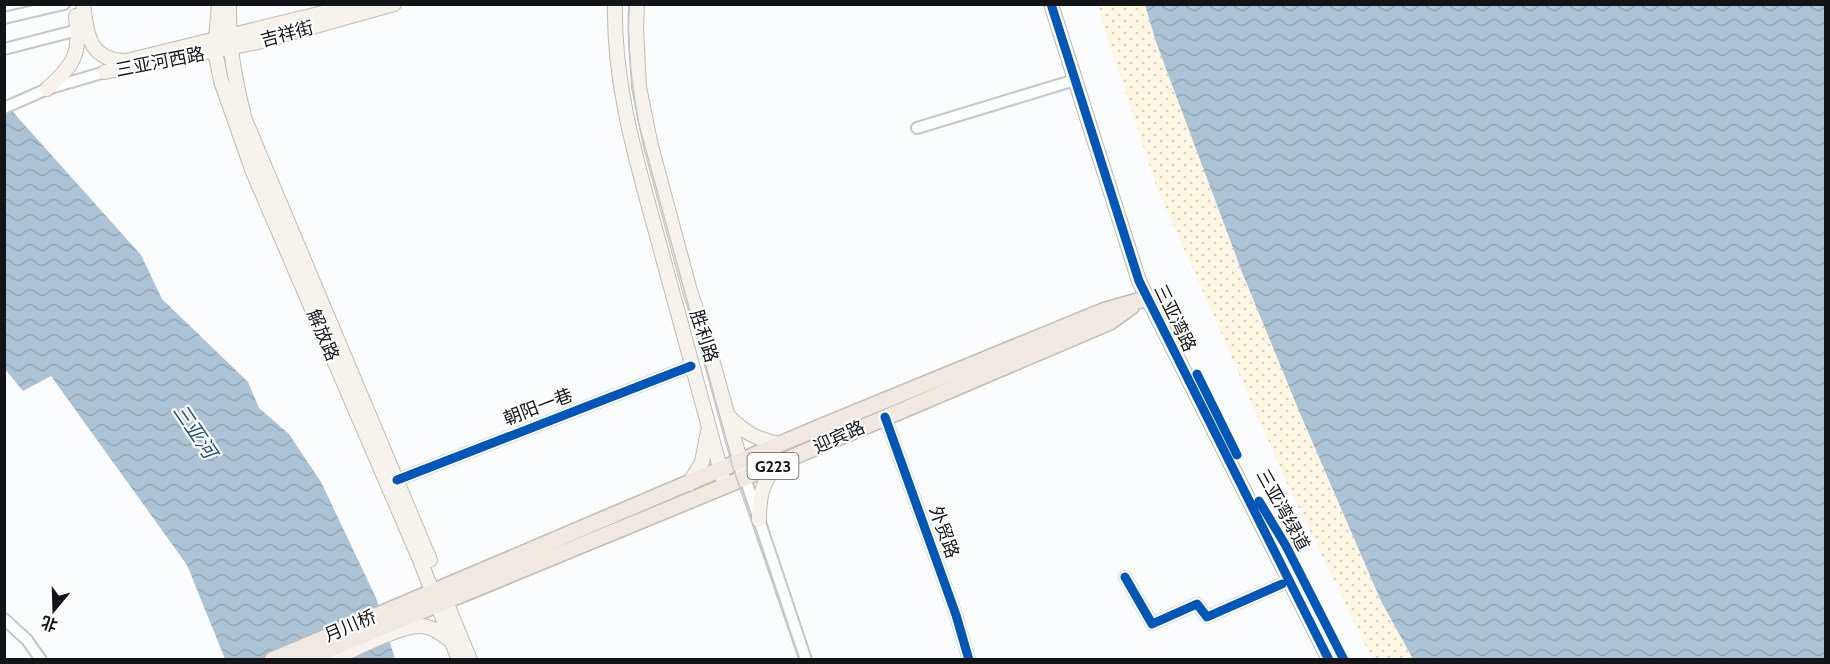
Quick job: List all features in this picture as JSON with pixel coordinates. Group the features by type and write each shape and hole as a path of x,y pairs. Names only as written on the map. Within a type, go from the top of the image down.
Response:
{"highway":[{"name":"迎宾路","path":"439,597 745,478 1110,322 1144,299"},
{"name":"迎宾路","path":"399,619 439,597 780,444 1103,311 1144,299"},
{"name":"月川桥","path":"272,660 399,619"},
{"name":"月川桥","path":"303,660 399,619"}],"main road":[{"path":"42,91 74,60 78,30 75,4"},
{"name":"三亚河西路","path":"83,4 87,31 93,47 102,56 114,61 126,61 222,43"},
{"name":"解放路","path":"219,4 222,43 221,81 253,172 439,597 470,660"},
{"name":"解放路","path":"230,4 222,43 233,73 245,120 314,289 397,480 459,660"},
{"name":"吉祥街","path":"222,43 360,4"},
{"name":"吉祥街","path":"222,43 394,4"},
{"name":"胜利路","path":"615,4 616,49 622,94 691,366 725,486"},
{"name":"胜利路","path":"637,4 637,62 644,113 690,291 706,338 745,478"},
{"name":"三亚湾路","path":"1052,4 1144,299 1320,660"},
{"name":"三亚河西路","path":"105,72 222,43"},
{"name":"三亚湾路","path":"1144,299 1329,660"},
{"path":"727,414 745,432 755,438 780,444"},
{"path":"689,484 698,471 704,455 708,426"},
{"path":"759,520 763,486 774,468 782,462"},
{"path":"331,660 399,619 431,628 451,641"}],"street":[{"path":"4,18 64,4"},
{"path":"4,49 78,30"},
{"path":"4,108 42,91 105,72"},
{"path":"917,128 1075,80"},
{"name":"朝阳一巷","path":"397,480 691,366"},
{"name":"外贸路","path":"885,417 956,615 969,660"},
{"name":"胜利路","path":"745,478 806,660"},
{"path":"1125,577 1152,624 1197,604 1207,617 1282,584"},
{"path":"4,618 27,640 41,660"}],"sand":[{"path":"1097,5 1145,5 1156,42 1242,272 1381,601 1413,659 1372,659 1285,479 1156,185"}],"water":[{"path":"1145,5 1825,5 1825,659 1413,659 1381,601 1242,272 1156,42"},
{"name":"三亚河","path":"4,102 141,255 162,299 248,382 259,408 289,434 321,482 376,598 395,659 225,659 187,565 51,376 23,391 5,369"}],"tram line":[{"path":"629,4 629,50 639,125 732,465 799,660"}],"cycle path":[{"path":"1051,4 1139,281 1329,660"},
{"path":"397,480 691,366"},
{"path":"1197,374 1237,455"},
{"path":"885,417 956,615 969,660"},
{"name":"三亚湾绿道","path":"1259,501 1286,546 1344,660"},
{"path":"1125,577 1152,624 1197,604 1207,617 1282,584"}]}
